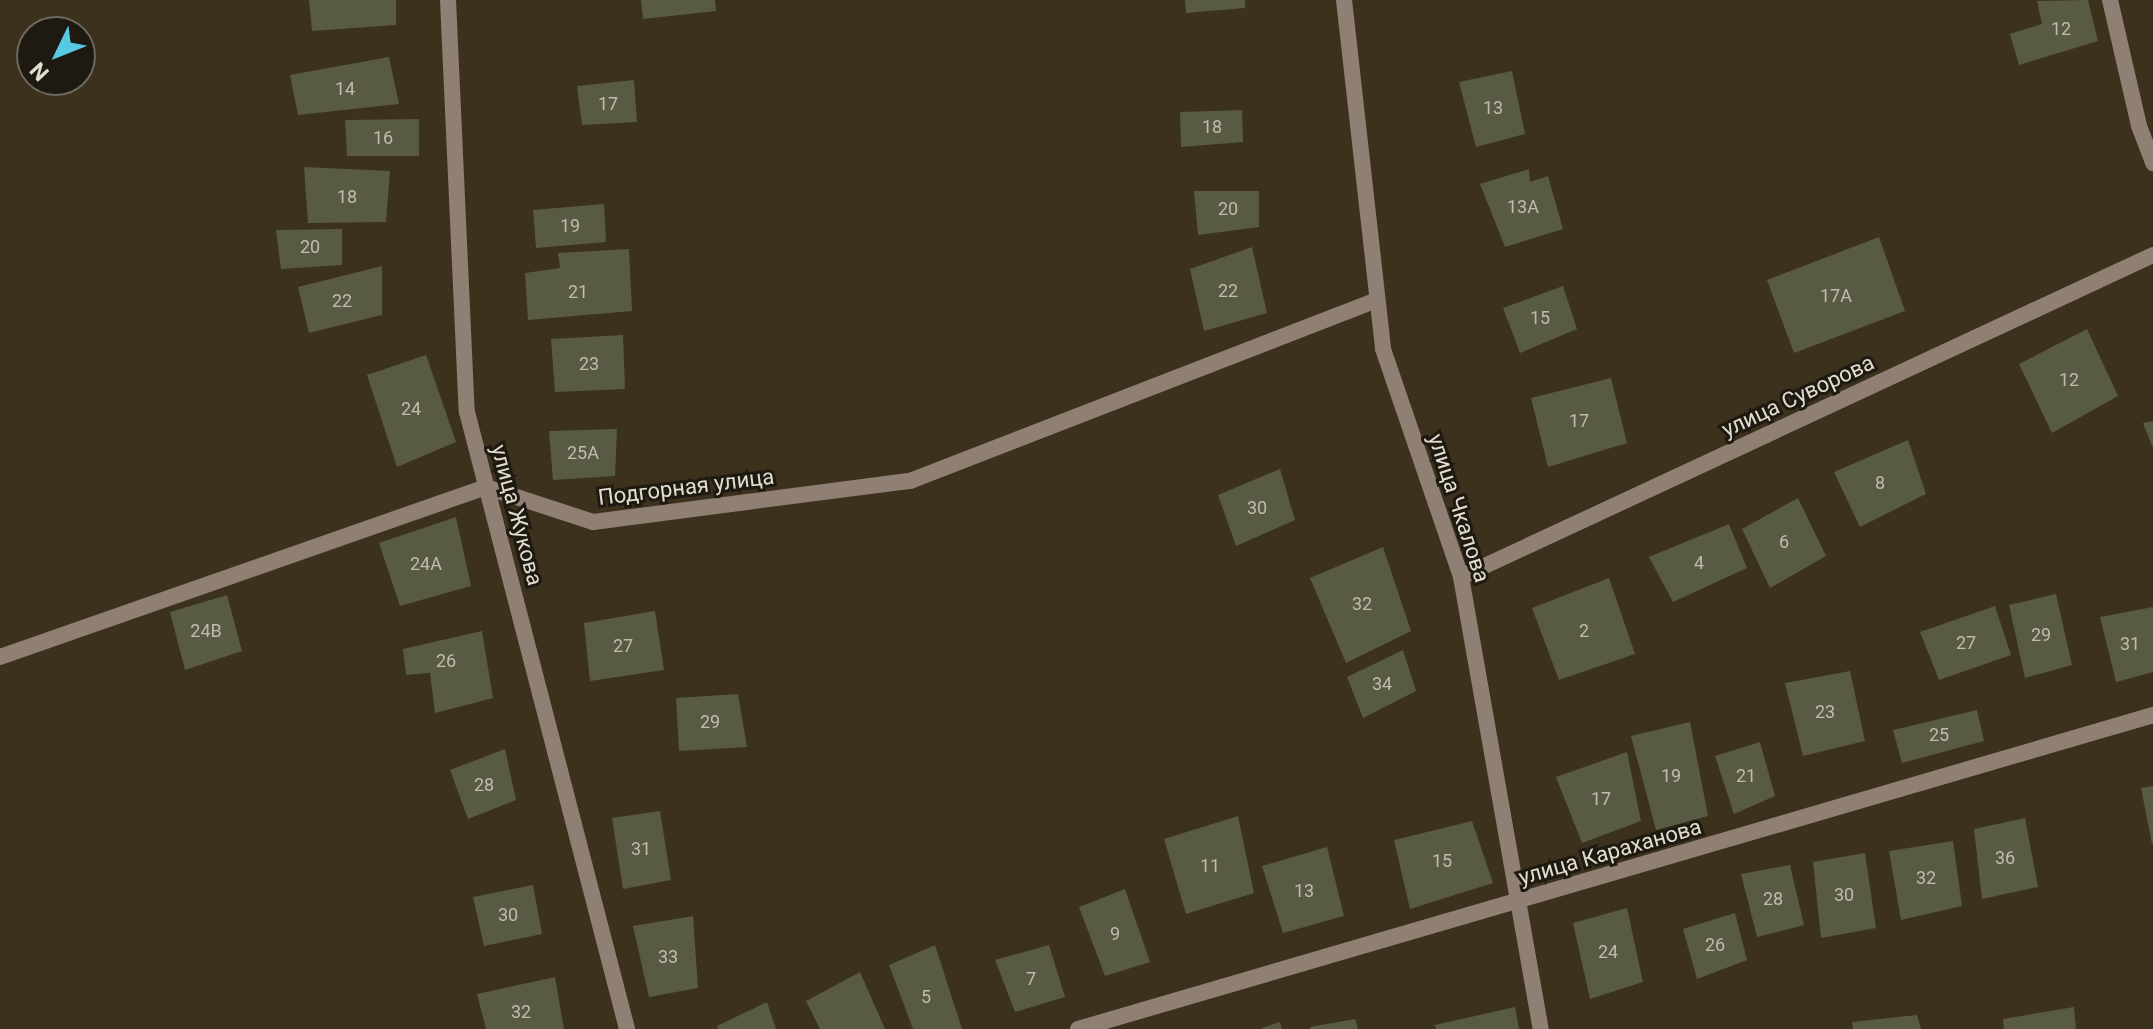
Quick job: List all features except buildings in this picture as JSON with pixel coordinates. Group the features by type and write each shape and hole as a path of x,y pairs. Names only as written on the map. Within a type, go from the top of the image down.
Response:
{"street":[{"name":"улица Жукова","path":"448,0 467,412 627,1029"},
{"name":"улица Чкалова","path":"1344,0 1383,349 1461,577 1541,1029"},
{"path":"2110,0 2139,126 2153,163"},
{"name":"улица Суворова","path":"1461,577 2153,255"},
{"name":"Подгорная улица","path":"486,487 593,522 910,481 1377,300"},
{"path":"0,657 486,487"},
{"name":"улица Караханова","path":"1078,1029 2153,715"}]}
